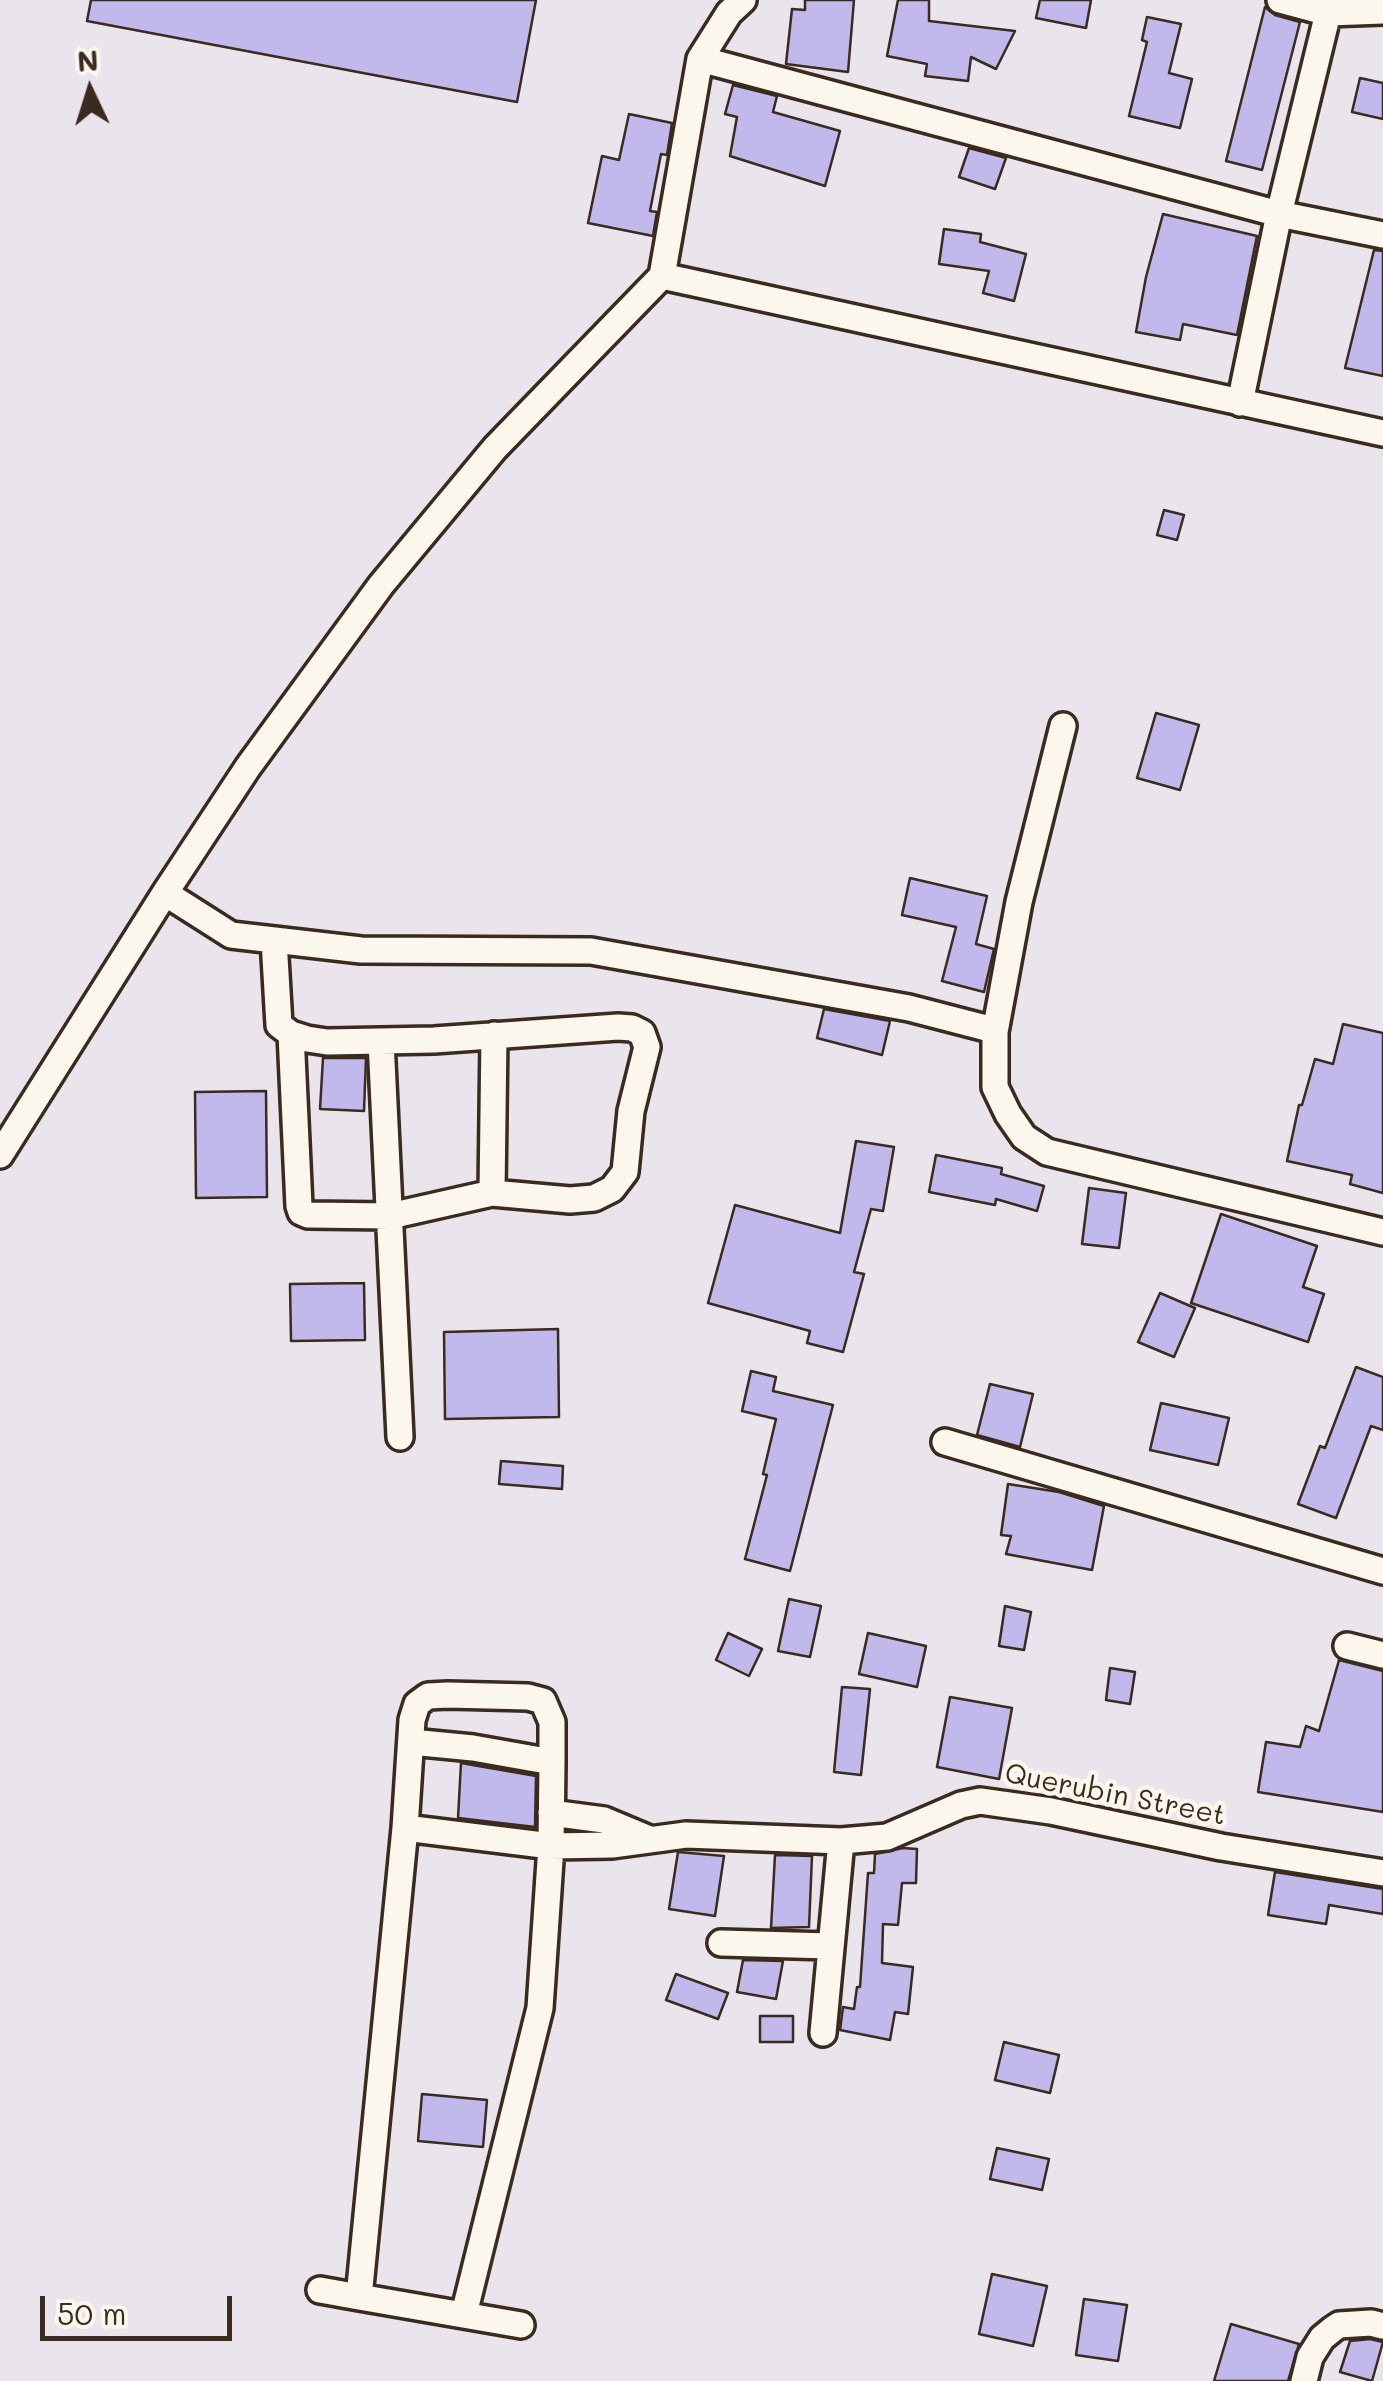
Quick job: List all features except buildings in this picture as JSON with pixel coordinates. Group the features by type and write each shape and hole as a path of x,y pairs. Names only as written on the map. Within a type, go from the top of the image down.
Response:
{"street":[{"path":"0,1155 248,767 381,586 495,448 662,276 700,59 729,13 744,0"},
{"path":"1280,0 1383,11"},
{"path":"1240,403 1279,214 1329,7"},
{"path":"700,59 1279,214 1383,235"},
{"path":"662,276 1383,433"},
{"path":"1063,726 1019,902 995,1032 996,1086 1008,1114 1024,1137 1047,1152 1383,1232"},
{"path":"165,893 230,935 361,950 591,951 909,1008 995,1032"},
{"path":"274,940 280,1025 291,1034 326,1042 632,1028 642,1032 647,1047 631,1111 625,1172 612,1189 594,1198 570,1200 492,1193 390,1216 322,1218 301,1212 291,1034"},
{"path":"492,1193 494,1035"},
{"path":"380,1041 400,1437"},
{"path":"945,1442 1383,1571"},
{"path":"1347,1646 1383,1655"},
{"path":"360,2298 417,1704 428,1696 528,1697 543,1701 552,1722 551,1846 540,2008 464,2314"},
{"path":"411,1742 552,1762"},
{"name":"Querubin Street","path":"404,1828 551,1846 612,1845 686,1835 841,1840 887,1837 961,1805 1003,1802 1383,1874"},
{"path":"552,1814 604,1820 648,1838"},
{"path":"823,2033 841,1840"},
{"path":"721,1942 830,1946"},
{"path":"320,2290 521,2324"},
{"path":"1304,2381 1310,2357 1333,2329 1339,2325 1371,2323 1383,2326"}]}
